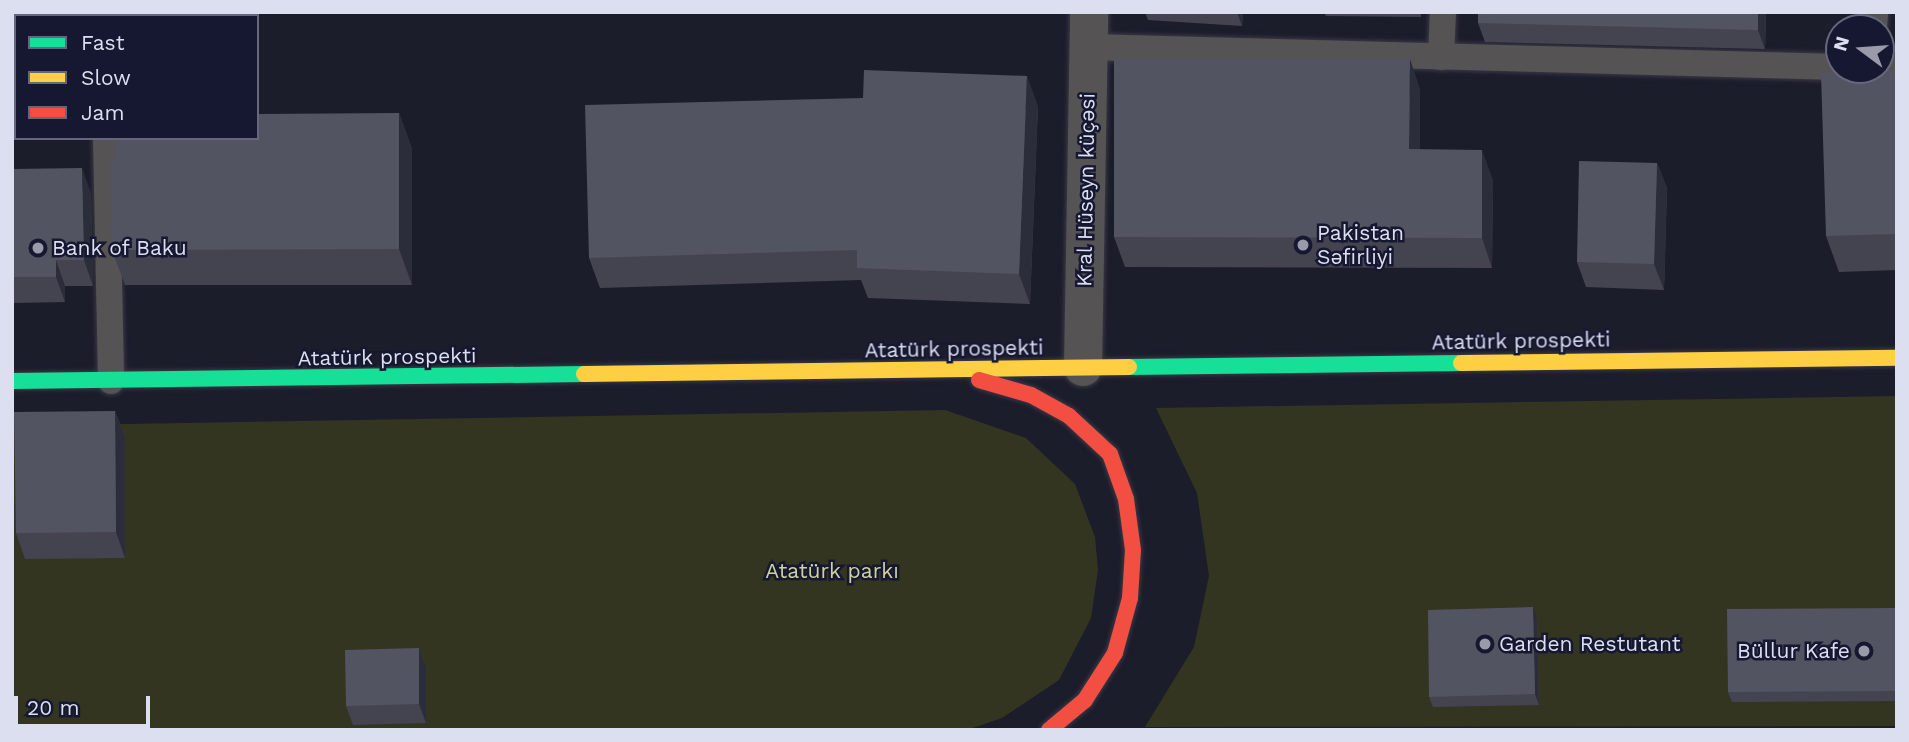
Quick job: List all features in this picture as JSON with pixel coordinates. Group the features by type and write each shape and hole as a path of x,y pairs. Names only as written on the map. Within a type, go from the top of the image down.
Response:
{"main road":[{"name":"Atatürk prospekti","path":"12,381 942,370 1085,374 1897,358"},
{"path":"942,370 1031,395 1069,416 1110,454"},
{"path":"1049,730 1086,699 1115,653 1130,598 1133,550 1126,499 1096,418"}],"street":[{"name":"Kral Hüseyn küçəsi","path":"1085,374 1089,30"}],"lane":[{"path":"1441,57 1443,12"},
{"path":"1089,30 1441,57 1825,67"},
{"path":"106,140 111,381"}],"green space":[{"path":"1897,396 1897,726 1145,727 1194,647 1209,576 1197,493 1156,408"},
{"name":"Atatürk parkı","path":"945,410 1026,438 1075,484 1095,537 1098,570 1091,618 1059,680 1002,718 967,730 12,730 12,426"}],"building":[{"path":"1478,12 1758,12 1758,30 1478,23"},
{"path":"1114,59 1410,59 1409,149 1482,150 1482,238 1114,237"},
{"path":"864,70 1027,76 1019,274 857,268 857,250 589,258 585,105 863,98"},
{"path":"1895,70 1897,234 1826,236 1821,73 1825,73 1825,84 1895,84"},
{"path":"399,113 399,249 112,250 110,157 116,157 116,140 259,140 259,114"},
{"path":"1579,161 1657,163 1654,264 1577,262"},
{"path":"82,168 84,260 56,260 56,277 12,277 12,169"},
{"path":"115,411 116,532 16,533 14,412"},
{"path":"1533,607 1535,694 1429,697 1428,610"},
{"path":"1897,608 1897,691 1728,692 1727,609"},
{"path":"419,648 419,704 346,706 345,650"}],"traffic: fast":[{"path":"1129,367 1461,363"},
{"path":"12,381 584,374"}],"traffic: slow":[{"path":"1461,363 1897,358"},
{"path":"584,374 1129,367"}],"traffic: jam":[{"path":"979,380 1031,395 1069,416 1110,454 1126,499 1133,550 1130,598 1115,653 1085,700 1049,730"}],"place":[{"name":"Pakistan Səfirliyi","path":"1303,245"},
{"name":"Bank of Baku","path":"38,248"},
{"name":"Garden Restutant","path":"1485,644"},
{"name":"Büllur Kafe","path":"1864,651"}]}
